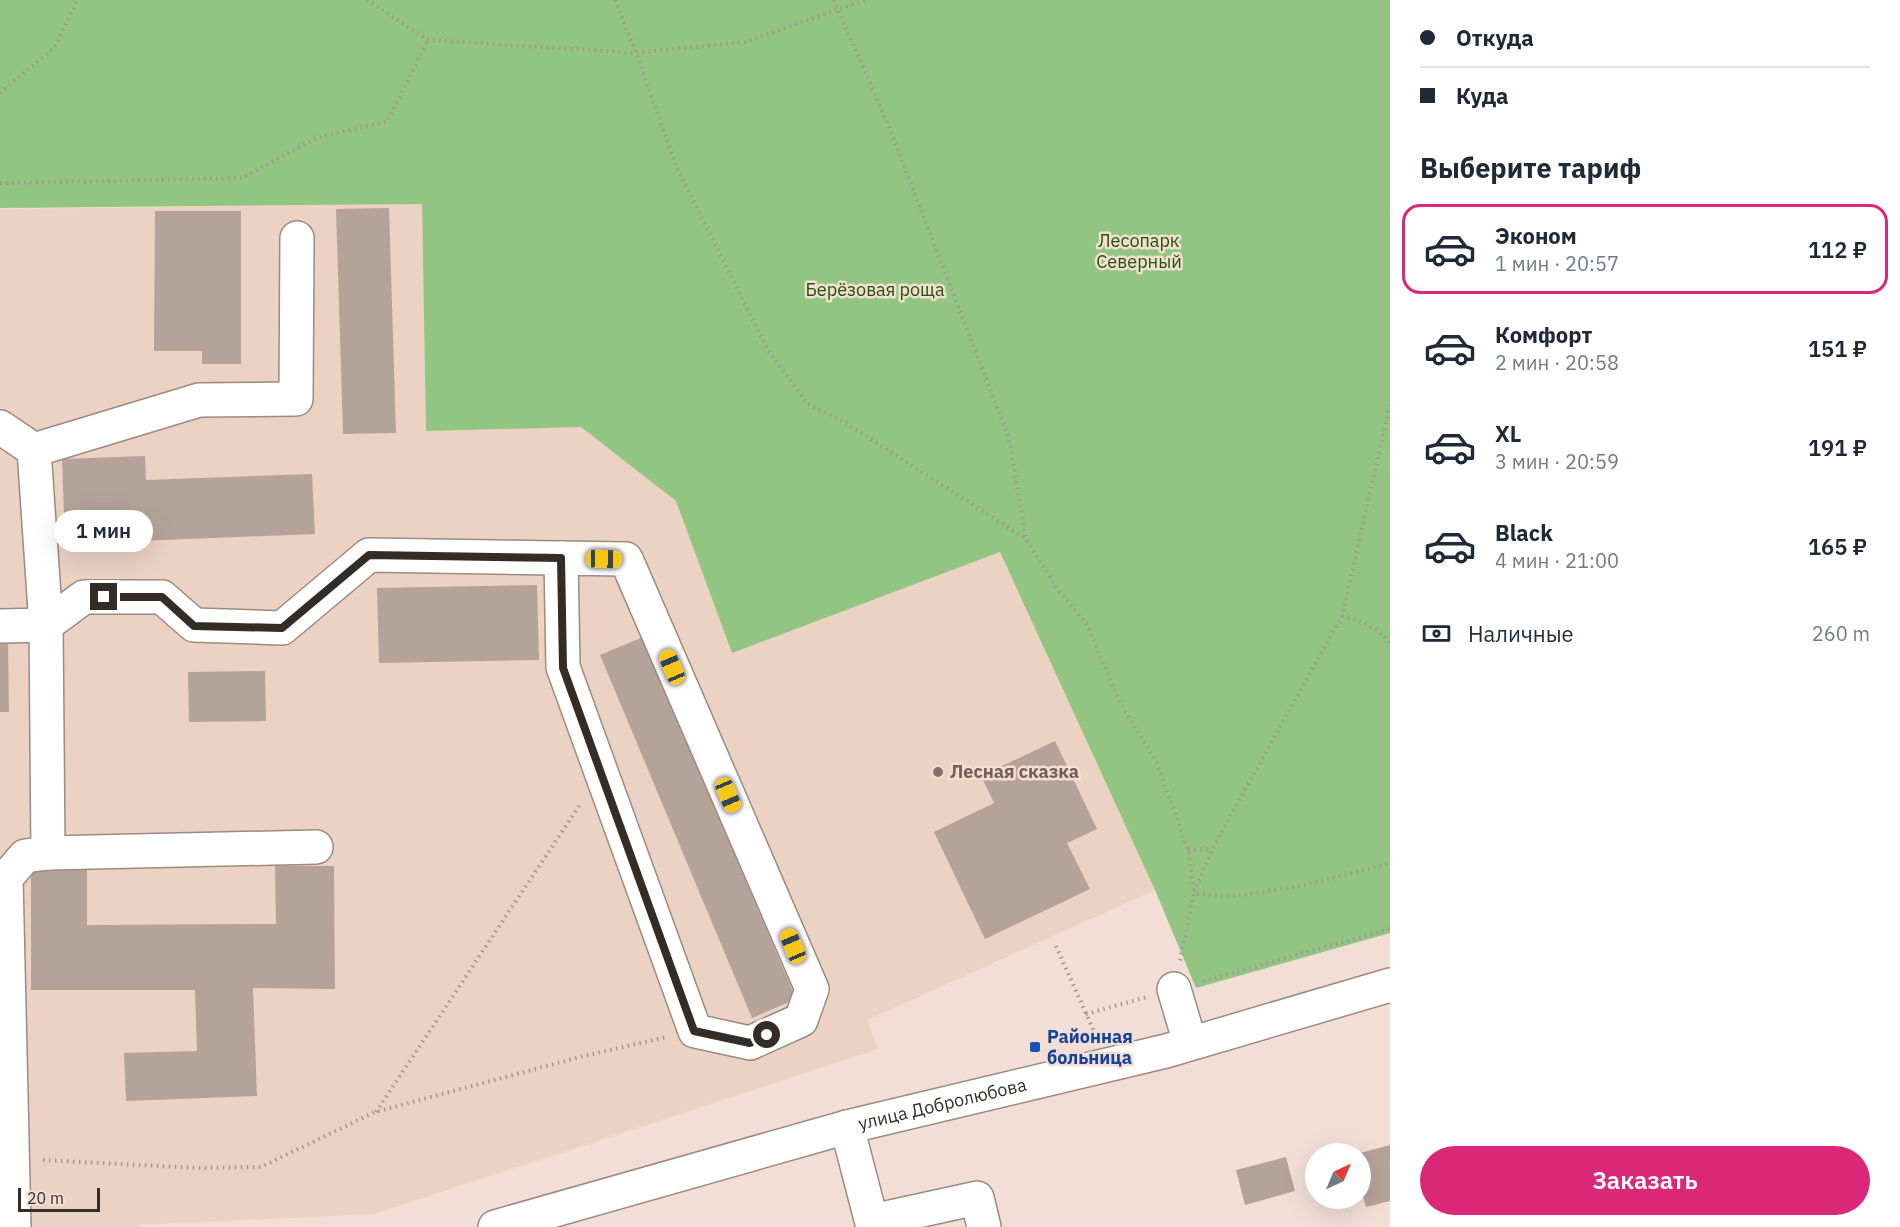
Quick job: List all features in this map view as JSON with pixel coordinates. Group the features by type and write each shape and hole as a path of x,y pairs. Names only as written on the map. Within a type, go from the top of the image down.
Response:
{"street":[{"path":"34,450 199,400 296,399 297,238"},
{"path":"0,427 34,450"},
{"path":"34,450 46,625 48,853"},
{"path":"0,626 46,625 84,597 162,597 194,626 282,628 369,555 626,559 812,989 801,1020 750,1043 694,1031 563,668 561,558"},
{"path":"14,1227 5,1030 3,878 25,856 48,853 316,847"},
{"name":"улица Добролюбова","path":"495,1227 847,1127 1166,1051 1390,985"},
{"path":"1174,989 1190,1043"},
{"path":"847,1127 872,1224 976,1198 984,1227"}],"path":[{"path":"0,93 55,47 76,0"},
{"path":"367,0 428,40 636,53 745,42 865,0"},
{"path":"615,0 676,166 768,351 808,404 846,423 1026,539"},
{"path":"834,0 887,122 1009,438 1026,539 1057,588 1087,625 1119,701 1157,763 1188,850 1194,893"},
{"path":"0,183 242,178 318,137 387,122 428,40"},
{"path":"1174,989 1194,893 1212,849 1342,616 1390,405"},
{"path":"1342,616 1362,621 1390,643"},
{"path":"375,1112 601,773"},
{"path":"1188,850 1212,849"},
{"path":"1194,893 1225,897 1292,888 1390,862"},
{"path":"1086,1014 1390,929"},
{"path":"1056,946 1108,1064"},
{"path":"12,1158 198,1168 261,1167 375,1112 584,1056 694,1031"}],"shaded area":[{"path":"422,204 426,431 581,427 676,501 732,653 1000,552 1155,890 867,1020 878,1049 374,1214 140,1225 140,1227 0,1227 0,209"}],"green space":[{"name":"Лесопарк Северный","path":"0,0 1390,0 1390,933 1196,988 1155,890 1000,552 732,653 676,501 581,427 426,431 422,204 0,208"}],"building":[{"path":"389,208 396,433 343,434 336,209"},
{"path":"155,211 241,211 241,364 202,364 202,351 154,351"},
{"path":"145,456 146,480 312,474 315,534 65,544 62,459"},
{"path":"537,585 539,660 379,663 377,588"},
{"path":"643,637 796,999 752,1018 600,655"},
{"path":"8,641 9,712 0,712 0,642"},
{"path":"265,671 266,721 189,722 188,672"},
{"path":"1055,741 1097,829 1067,843 1090,889 985,939 934,832 994,803 981,776"},
{"path":"275,866 334,866 335,989 253,988 257,1096 126,1101 124,1053 197,1051 195,990 31,990 31,870 87,870 87,925 276,924"},
{"path":"1390,1145 1390,1201 1371,1206 1371,1150"},
{"path":"1286,1157 1295,1191 1245,1205 1236,1170"}],"place":[{"name":"Лесная сказка","path":"938,772"},
{"name":"Районная больница","path":"1035,1047"}],"route":[{"path":"104,597 162,597 194,626 282,628 369,555 561,558 563,668 694,1031 750,1043 767,1035"}],"park label":[{"name":"Берёзовая роща","path":"875,290"}]}
